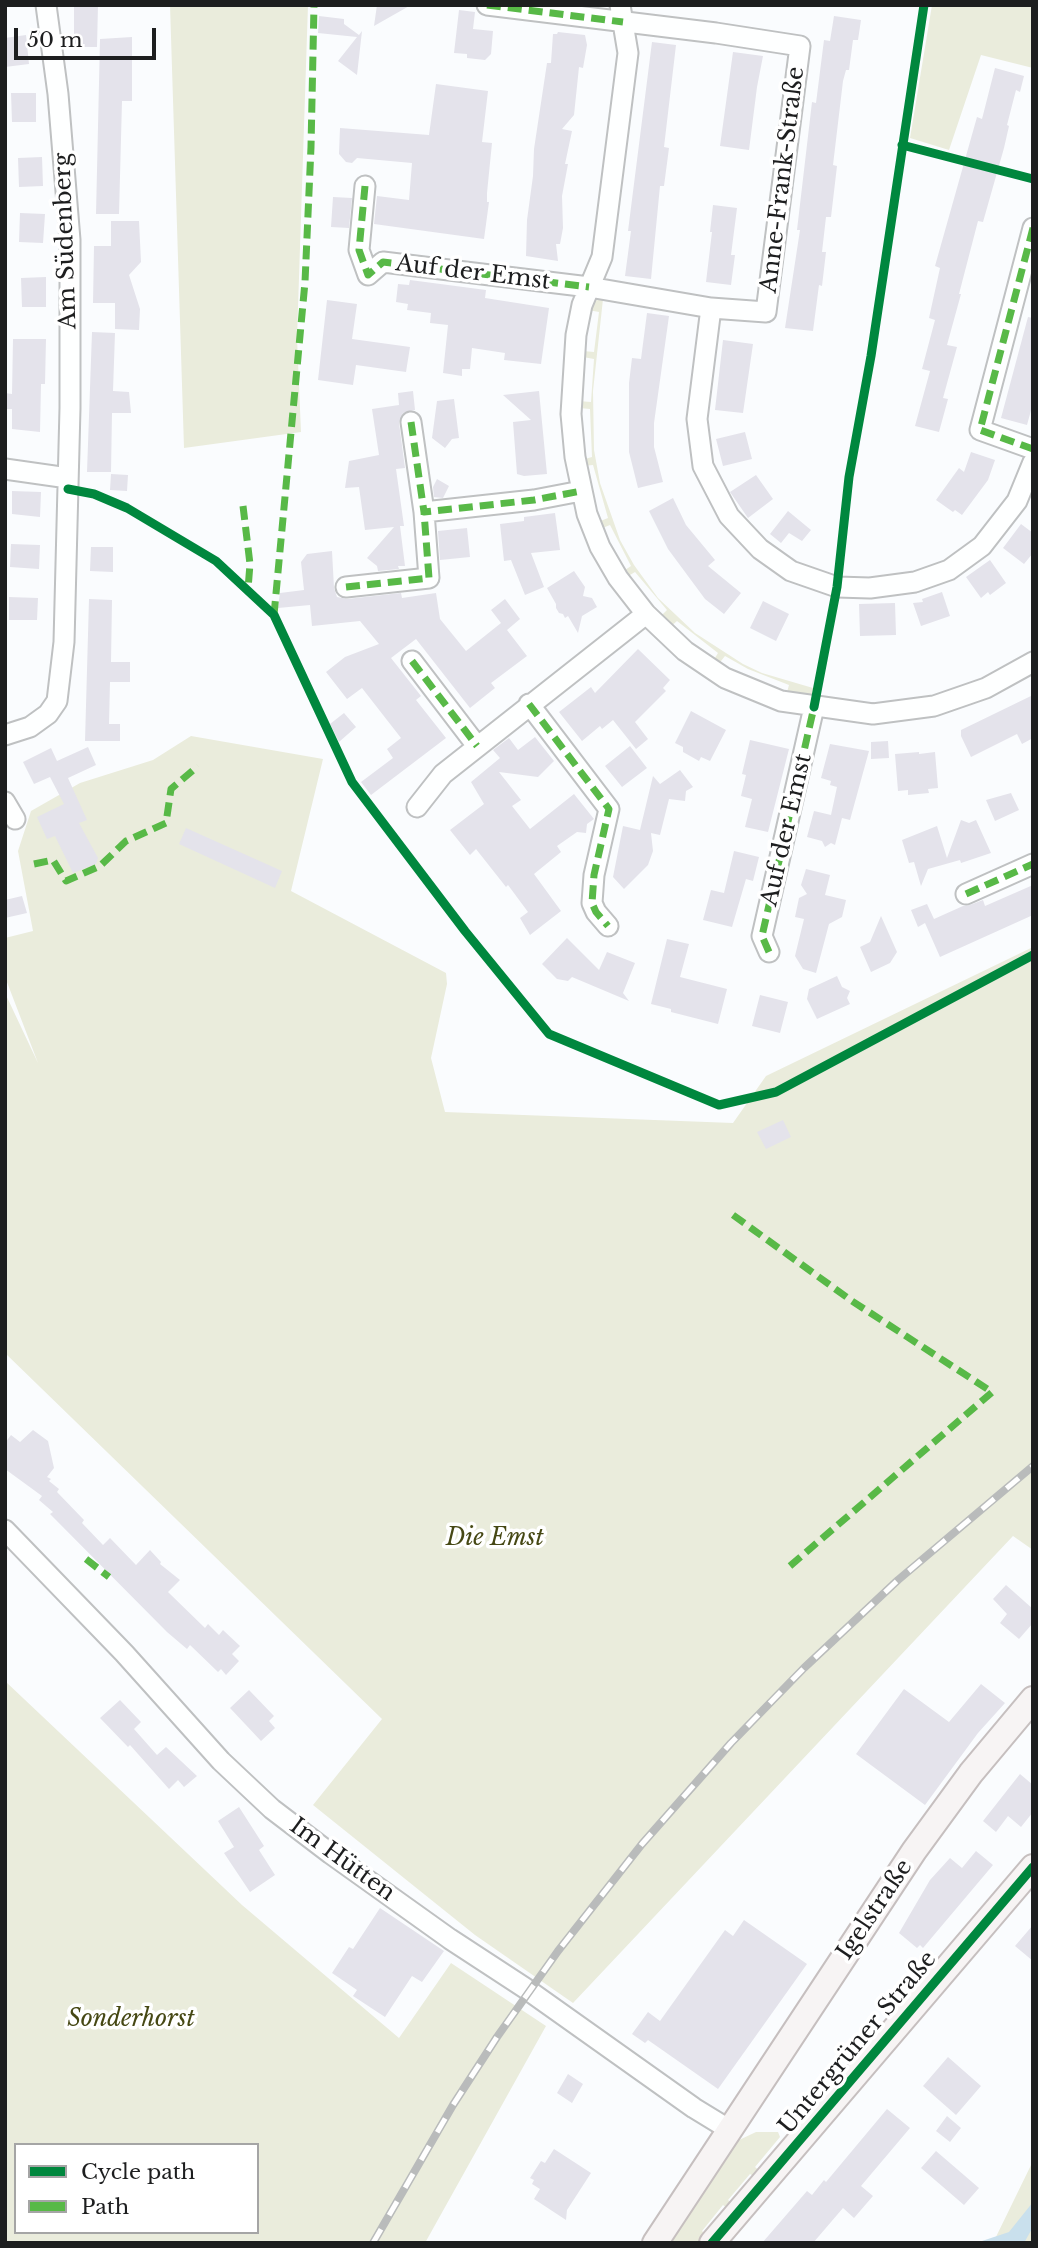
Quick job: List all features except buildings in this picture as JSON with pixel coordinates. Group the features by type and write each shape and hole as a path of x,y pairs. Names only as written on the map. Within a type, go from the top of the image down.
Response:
{"main road":[{"name":"Igelstraße","path":"730,2130 915,1851 971,1773 1033,1699"},
{"name":"Untergrüner Straße","path":"712,2243 1033,1867"},
{"path":"655,2243 730,2130"}],"street":[{"name":"Am Südenberg","path":"5,734 30,727 48,714 57,701 64,642 70,240 60,107 46,5"},
{"path":"487,5 621,14 628,53 601,257 582,305 576,335 571,414 581,491 600,547 618,578 646,614 685,651 725,678 780,701 814,707 873,714 934,706 986,688 1033,662"},
{"name":"Anne-Frank-Straße","path":"589,287 711,308 766,312 800,46 621,14"},
{"name":"Auf der Emst","path":"365,186 359,250 368,275 383,262 589,287"},
{"path":"1033,228 980,430 1033,449"},
{"path":"711,308 697,419 703,466 729,516 760,549 791,570 837,587 870,588 915,582 949,570 982,547 1017,501 1033,462"},
{"path":"346,587 429,578 424,512 411,422"},
{"path":"5,469 68,478"},
{"path":"424,512 534,500 581,491"},
{"path":"417,807 443,774 646,614"},
{"path":"412,661 477,746"},
{"path":"529,704 609,809 594,875 592,903 608,926"},
{"name":"Auf der Emst","path":"769,952 762,936 814,707"},
{"path":"5,802 15,819"},
{"path":"966,894 1033,864"},
{"name":"Im Hütten","path":"5,1530 124,1653 221,1761 272,1809 450,1939 730,2130"}],"green space":[{"path":"170,5 308,5 297,338 301,432 184,448"},
{"path":"932,5 1033,5 1033,68 981,55 949,150 910,138"},
{"path":"603,299 593,391 594,450 600,483 620,540 658,598 695,633 762,673 813,688 812,701 786,696 789,685 748,669 725,656 717,666 712,663 718,653 677,621 668,629 659,618 667,610 635,572 625,578 622,572 631,566 610,525 600,529 598,522 608,518 593,465 582,466 581,460 592,457 590,409 579,408 578,401 591,402 594,359 583,357 583,351 594,352 599,312 588,310 594,301"},
{"name":"Die Emst","path":"191,736 323,759 291,891 446,973 447,984 431,1058 445,1112 733,1123 766,1076 1033,947 1033,1550 1013,1536 573,2003 475,1935 313,1805 382,1719 5,1353 5,993 38,1063 5,977 5,938 33,931 18,851 31,811 80,783 153,760"},
{"name":"Sonderhorst","path":"5,1681 242,1905 399,2038 451,1963 546,2026 425,2243 5,2243"},
{"path":"756,2132 778,2132 780,2137 755,2167 760,2171 755,2177 750,2174 728,2200 733,2204 728,2209 723,2205 702,2231 706,2235 700,2243 670,2243 737,2141"},
{"path":"1033,2161 1033,2243 993,2243"}],"water":[{"path":"1033,2202 1033,2227 1024,2243 976,2243 1009,2232"}],"railway":[{"path":"373,2243 453,2105 497,2037 558,1951 642,1844 731,1743 804,1668 898,1580 1033,1466"}],"marked path":[{"path":"274,615 305,282 314,5"},
{"path":"487,5 623,22"},
{"path":"365,186 359,250 368,275 383,262 589,287"},
{"path":"1033,228 980,430 1033,449"},
{"path":"411,422 424,512 534,500 581,491"},
{"path":"243,506 250,564 248,589"},
{"path":"346,587 429,578 424,512"},
{"path":"412,661 477,746"},
{"path":"529,704 609,809 594,875 592,903 608,926"},
{"path":"769,952 762,936 814,707"},
{"path":"34,864 53,860 66,881 100,866 126,841 166,823 171,789 198,766"},
{"path":"966,894 1033,864"},
{"path":"733,1215 852,1301 992,1392"},
{"path":"790,1566 997,1388"},
{"path":"86,1559 109,1577"}],"cycle path":[{"path":"814,707 837,587 849,477 871,356 924,5"},
{"path":"902,145 1033,179"},
{"path":"68,489 94,494 127,508 216,561 274,615 352,782 465,931 549,1034 719,1105 776,1092 1033,955"},
{"path":"712,2243 1033,1867"}]}
